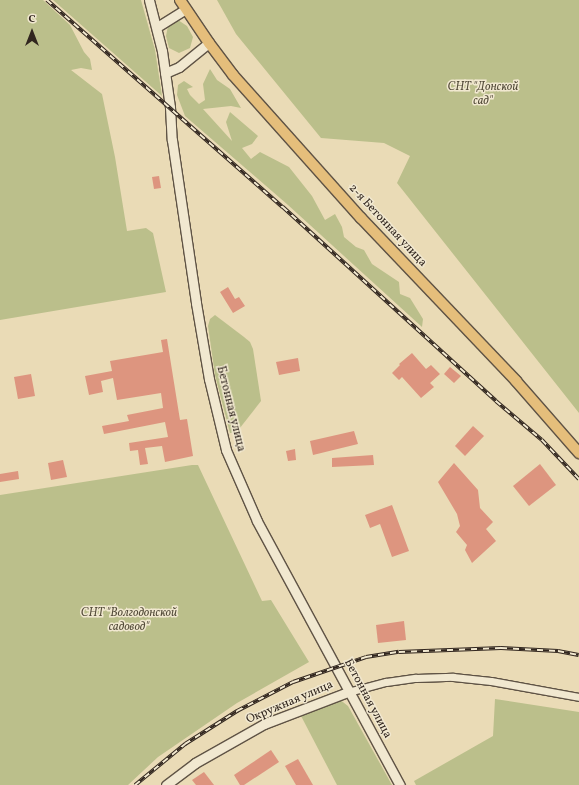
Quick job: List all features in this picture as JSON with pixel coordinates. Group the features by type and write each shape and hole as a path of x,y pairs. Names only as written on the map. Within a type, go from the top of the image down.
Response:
{"main road":[{"name":"Бетонная улица","path":"149,0 157,27 165,73 172,140 196,303 209,379 226,450 257,521 348,692 400,785"},
{"path":"157,27 183,3"},
{"name":"2-я Бетонная улица","path":"183,3 209,43 234,75 361,218 516,382 579,453"},
{"path":"165,73 179,67 209,43"},
{"name":"Окружная улица","path":"166,785 195,763 264,724 348,692"}],"street":[{"name":"Окружная улица","path":"348,692 386,682 416,678 453,677 491,681 579,697"}],"green space":[{"path":"0,0 43,0 70,25 84,52 90,59 92,70 81,68 71,70 102,94 115,157 127,231 146,228 153,233 166,292 0,320"},
{"path":"53,0 141,0 155,50 162,96"},
{"name":"СНТ \"Донской сад\"","path":"217,0 579,0 579,413 397,183 410,156 384,143 321,138 236,34"},
{"path":"178,20 187,26 193,37 190,48 179,53 169,48 166,36 168,26 172,22"},
{"path":"210,69 217,80 230,89 241,108 231,106 203,109 232,141 226,122 230,112 258,136 252,144 242,148 251,159 260,152 289,167 312,196 325,220 335,214 342,227 344,237 356,247 364,250 372,264 399,282 400,294 410,298 423,319 422,327 288,205 185,116 177,95 178,85 184,81 193,87 187,89 190,95 199,104 205,100 203,84"},
{"path":"215,315 250,342 253,349 261,401 236,433 230,433 215,375 208,326 210,319"},
{"name":"СНТ \"Волгодонской садовод\"","path":"198,465 262,601 271,600 309,662 237,703 158,757 128,785 0,785 0,495"},
{"path":"339,699 348,706 392,785 337,785 300,714"},
{"path":"495,699 579,712 579,785 416,785 414,781 493,736"}],"building":[{"path":"159,176 161,188 154,189 152,177"},
{"path":"228,287 235,299 239,297 245,306 233,313 220,292"},
{"path":"167,339 180,420 187,419 193,456 165,462 162,446 145,448 148,464 140,465 138,450 130,451 129,443 168,437 165,422 104,434 102,426 129,421 127,415 163,408 161,393 117,400 113,378 101,381 103,392 89,395 85,376 112,371 110,361 163,352 161,340"},
{"path":"412,353 426,369 431,365 440,374 430,383 434,387 421,398 402,377 399,380 392,373 400,365 399,364"},
{"path":"298,358 300,371 279,375 276,362"},
{"path":"450,367 461,376 454,383 444,374"},
{"path":"31,374 35,396 18,399 14,377"},
{"path":"473,426 484,436 465,456 455,446"},
{"path":"354,431 358,444 313,455 310,441"},
{"path":"295,449 296,460 288,461 286,451"},
{"path":"373,455 374,465 332,467 332,458"},
{"path":"63,460 67,477 51,480 48,463"},
{"path":"454,463 478,490 480,508 493,522 486,529 496,541 472,563 465,550 467,545 456,532 460,526 457,514 438,482"},
{"path":"540,464 556,485 529,506 513,486"},
{"path":"18,471 19,479 0,482 0,474"},
{"path":"392,505 409,551 392,557 380,524 370,528 365,515"},
{"path":"404,621 406,640 378,643 376,625"},
{"path":"271,750 279,762 244,785 240,785 234,775"},
{"path":"298,759 313,785 296,785 285,766"},
{"path":"204,772 214,785 196,785 192,780"}],"railway":[{"path":"47,0 283,207 496,401 542,440 579,479"},
{"path":"135,785 185,744 237,711 293,682 366,657 399,652 501,648 558,651 579,655"}]}
